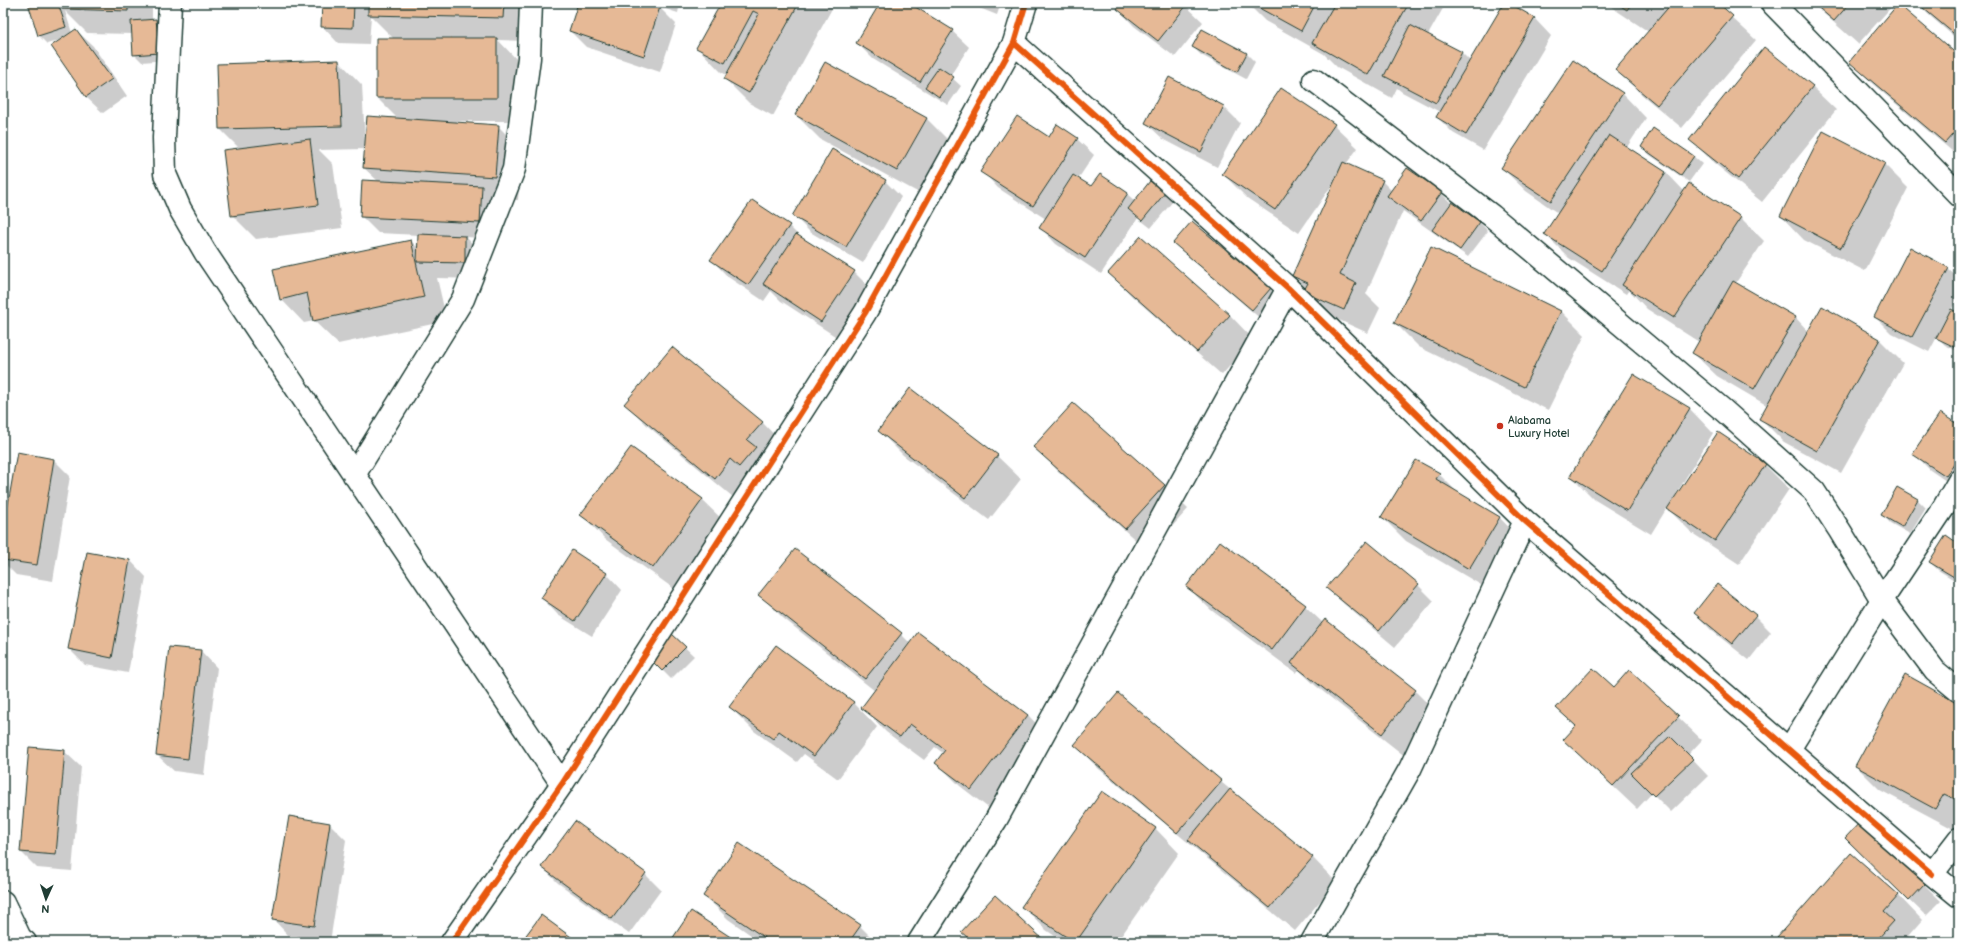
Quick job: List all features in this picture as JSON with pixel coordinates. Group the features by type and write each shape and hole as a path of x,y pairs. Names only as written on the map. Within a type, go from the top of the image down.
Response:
{"street":[{"path":"170,3 164,138 165,174 180,210 205,252 562,784"},
{"path":"354,474 463,299 514,169 529,58 531,3"},
{"path":"452,942 562,784 865,314 1014,43 1026,3"},
{"path":"1772,3 1959,195"},
{"path":"1014,43 1288,288 1525,521 1959,896"},
{"path":"1314,80 1492,216 1723,410 1814,491 1840,530 1882,600 1935,671 1959,691"},
{"path":"919,942 996,820 1288,288"},
{"path":"1793,743 1882,600 1944,507 1959,481"},
{"path":"1312,942 1410,769 1525,521"},
{"path":"1932,874 1959,839"},
{"path":"3,902 20,938 25,942"}],"building":[{"path":"28,3 58,3 66,27 38,36"},
{"path":"62,3 128,3 128,11 62,9"},
{"path":"322,3 354,3 353,28 321,27"},
{"path":"368,3 504,3 503,18 368,15"},
{"path":"578,3 648,3 660,7 644,56 569,31"},
{"path":"721,3 799,3 749,93 724,79 759,14 753,11 725,63 696,48"},
{"path":"880,3 909,3 953,30 920,82 856,43"},
{"path":"1122,3 1185,3 1187,5 1158,41 1117,9"},
{"path":"1250,3 1316,3 1301,31"},
{"path":"1335,3 1409,3 1368,75 1312,43"},
{"path":"1504,3 1509,3 1535,18 1466,135 1436,117"},
{"path":"1616,3 1632,3 1627,10"},
{"path":"1672,3 1718,3 1733,16 1657,105 1615,70"},
{"path":"1813,3 1850,3 1834,21"},
{"path":"1917,3 1959,3 1959,38"},
{"path":"1898,4 1959,56 1959,127 1945,143 1849,62"},
{"path":"156,19 159,53 133,55 131,21"},
{"path":"1410,25 1462,52 1436,103 1384,76"},
{"path":"76,29 112,79 86,97 51,46"},
{"path":"1202,29 1247,53 1237,72 1192,47"},
{"path":"376,38 497,38 497,98 376,98"},
{"path":"1764,47 1813,86 1738,179 1689,140"},
{"path":"339,60 342,126 219,129 217,64"},
{"path":"1573,60 1623,93 1551,201 1501,168"},
{"path":"825,62 927,118 897,171 795,115"},
{"path":"939,67 954,77 939,97 925,87"},
{"path":"1169,77 1224,106 1201,152 1145,123"},
{"path":"1281,88 1335,124 1275,210 1222,174"},
{"path":"367,116 499,125 495,177 363,168"},
{"path":"1017,116 1049,137 1057,124 1078,138 1033,206 980,172"},
{"path":"1653,128 1694,156 1681,175 1641,147"},
{"path":"1823,131 1885,163 1841,248 1780,216"},
{"path":"1609,135 1666,172 1602,271 1544,234"},
{"path":"310,139 318,205 231,216 223,150"},
{"path":"832,149 886,180 846,247 792,216"},
{"path":"1343,162 1383,180 1340,275 1356,283 1344,310 1303,292 1308,283 1292,276"},
{"path":"1407,168 1442,192 1421,221 1387,196"},
{"path":"1100,174 1128,193 1085,258 1039,228 1073,175 1091,186"},
{"path":"362,180 482,186 480,223 360,217"},
{"path":"1150,181 1165,193 1142,221 1128,209"},
{"path":"1689,183 1741,217 1674,318 1622,285"},
{"path":"752,200 790,225 748,285 710,260"},
{"path":"1452,202 1480,222 1460,250 1432,230"},
{"path":"1192,221 1271,288 1252,310 1173,243"},
{"path":"418,234 465,236 465,263 417,262"},
{"path":"796,234 855,271 821,322 763,284"},
{"path":"1141,236 1230,315 1197,352 1108,273"},
{"path":"411,240 424,297 313,321 307,293 280,300 273,269"},
{"path":"1431,247 1561,311 1524,387 1394,323"},
{"path":"1910,247 1949,268 1912,337 1874,317"},
{"path":"1733,281 1796,317 1754,389 1692,353"},
{"path":"1822,306 1880,339 1817,451 1759,419"},
{"path":"1951,309 1959,313 1959,349 1936,338"},
{"path":"672,347 763,422 747,440 756,447 739,467 730,459 715,479 624,404"},
{"path":"1633,374 1690,408 1627,511 1570,476"},
{"path":"910,388 998,455 965,498 878,431"},
{"path":"1073,403 1165,485 1125,529 1033,447"},
{"path":"1940,413 1959,425 1959,457 1946,476 1912,454"},
{"path":"1718,432 1766,464 1715,541 1667,509"},
{"path":"631,447 703,499 653,568 580,515"},
{"path":"17,452 54,459 37,565 3,560 3,533"},
{"path":"1416,460 1440,473 1436,479 1500,517 1469,569 1381,517"},
{"path":"1897,487 1918,499 1902,527 1881,515"},
{"path":"1946,535 1959,544 1959,580 1929,562"},
{"path":"1220,541 1306,605 1272,650 1186,587"},
{"path":"1367,541 1419,584 1379,631 1326,588"},
{"path":"795,549 902,633 865,679 758,595"},
{"path":"572,550 607,573 575,621 541,598"},
{"path":"87,552 130,560 112,658 68,649"},
{"path":"1717,584 1756,615 1732,644 1694,613"},
{"path":"1325,619 1416,690 1382,734 1291,663"},
{"path":"918,632 1028,715 971,790 935,763 945,750 910,724 900,737 861,708"},
{"path":"672,634 686,647 662,671 649,658"},
{"path":"776,645 854,702 814,756 779,731 773,739 729,707"},
{"path":"169,647 201,650 188,759 156,755"},
{"path":"1593,668 1614,687 1629,670 1679,716 1613,786 1563,740 1576,726 1556,708"},
{"path":"1905,674 1959,704 1959,797 1957,800 1944,794 1935,809 1855,766"},
{"path":"1118,693 1222,781 1177,833 1074,745"},
{"path":"1670,736 1693,759 1654,796 1631,773"},
{"path":"29,747 65,750 56,855 20,852"},
{"path":"1230,789 1313,857 1270,908 1188,840"},
{"path":"1102,791 1156,828 1076,942 1074,942 1021,907"},
{"path":"289,816 330,823 314,926 272,920"},
{"path":"575,821 646,873 612,919 541,867"},
{"path":"1861,821 1925,884 1909,901 1845,838"},
{"path":"739,843 861,925 849,942 771,942 703,896"},
{"path":"1851,853 1899,895 1884,912 1894,921 1875,942 1872,942 1864,936 1858,942 1783,942 1777,937"},
{"path":"995,895 1046,942 973,942 961,932"},
{"path":"691,911 732,938 729,942 670,942"},
{"path":"541,915 578,942 521,942"},
{"path":"1129,938 1135,942 1127,942"}],"cycle path":[{"path":"452,942 562,784 865,313 1014,43 1026,3"},
{"path":"1014,43 1288,288 1525,521 1932,874"}],"place":[{"name":"Alabama Luxury Hotel","path":"1500,426"}]}
